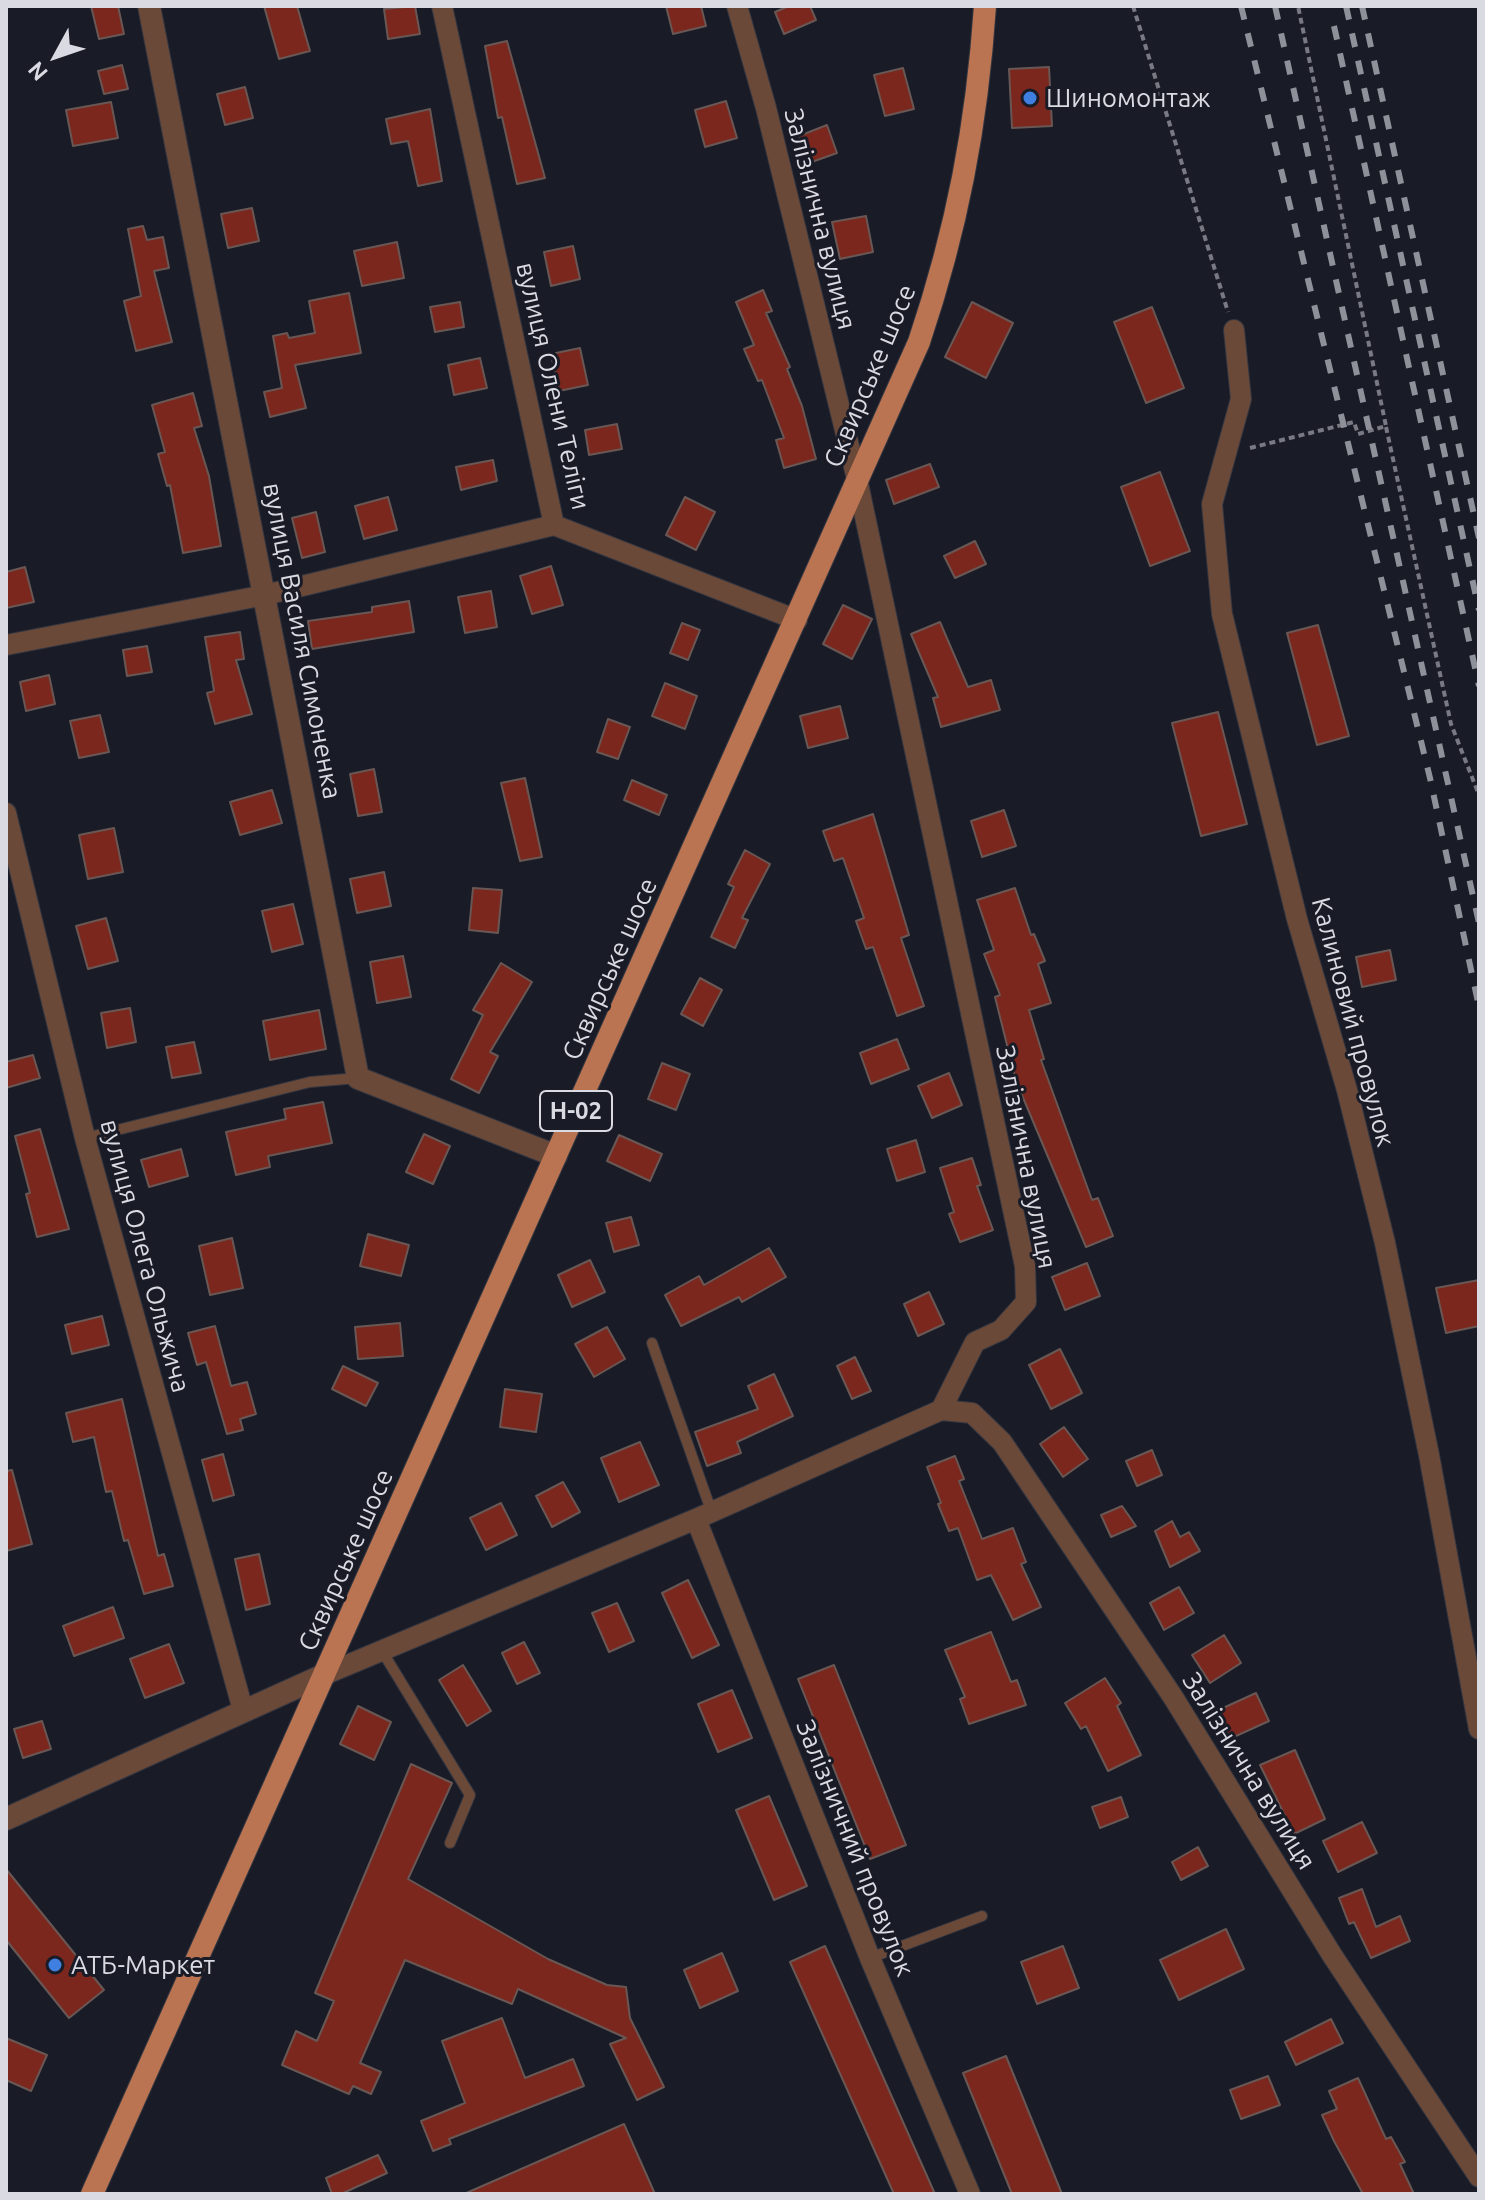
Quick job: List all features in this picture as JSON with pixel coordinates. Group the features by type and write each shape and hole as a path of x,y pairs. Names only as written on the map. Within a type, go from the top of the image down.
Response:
{"main road":[{"name":"Сквирське шосе","path":"92,2194 919,342 958,214 974,125 985,6"}],"street":[{"name":"вулиця Василя Симоненка","path":"149,6 358,1078"},
{"name":"вулиця Олени Теліги","path":"442,6 554,525 797,620"},
{"name":"Залізнична вулиця","path":"737,6 766,108 857,479 1025,1266 1026,1302 1001,1330 975,1342 961,1364 941,1410 972,1413 1002,1442 1173,1697 1332,1955 1479,2177"},
{"name":"Калиновий провулок","path":"1234,330 1241,399 1212,504 1222,614 1297,919 1347,1090 1385,1243 1429,1455 1479,1729"},
{"path":"6,645 265,595 554,525"},
{"name":"вулиця Олега Ольжича","path":"6,813 85,1138 243,1710"},
{"path":"358,1078 556,1156"},
{"path":"6,1819 243,1710 704,1516 941,1410"},
{"name":"Залізничний провулок","path":"704,1516 870,1958 970,2194"}],"lane":[{"path":"85,1138 310,1082 358,1078"},
{"path":"652,1343 704,1516"},
{"path":"382,1651 470,1795 450,1843"},
{"path":"870,1958 982,1916"}],"path":[{"path":"1133,6 1234,330"},
{"path":"1298,6 1451,724 1479,795"},
{"path":"1225,456 1295,434 1354,422 1358,434 1386,426"}],"building":[{"path":"91,6 118,6 124,34 99,39"},
{"path":"264,6 297,6 310,51 279,59"},
{"path":"415,6 420,34 388,39 384,9"},
{"path":"666,6 701,6 706,26 673,34"},
{"path":"789,6 810,6 816,20 784,34 775,12"},
{"path":"507,41 545,178 517,184 502,117 498,118 485,46"},
{"path":"122,65 128,89 104,94 98,71"},
{"name":"Шиномонтаж","path":"1049,67 1052,126 1012,128 1009,69"},
{"path":"903,68 914,109 885,116 874,75"},
{"path":"245,87 253,118 225,125 217,94"},
{"path":"726,101 737,138 705,147 695,110"},
{"path":"111,102 118,138 73,146 66,110"},
{"path":"430,109 442,181 418,186 408,141 391,144 386,119"},
{"path":"827,125 837,153 809,163 799,136"},
{"path":"252,208 259,241 228,248 221,214"},
{"path":"866,216 873,252 840,259 832,222"},
{"path":"143,226 147,240 163,237 169,268 154,271 172,342 136,351 124,301 141,296 128,229"},
{"path":"397,242 404,278 362,286 354,251"},
{"path":"573,246 580,279 551,286 544,252"},
{"path":"763,290 772,311 766,313 790,367 787,369 802,406 816,459 784,468 776,440 784,438 762,380 758,381 744,349 754,345 736,302"},
{"path":"349,293 361,353 295,365 306,408 270,417 264,392 282,388 273,336 287,333 289,338 315,333 309,301"},
{"path":"460,302 464,327 435,332 430,307"},
{"path":"972,302 1013,323 986,378 945,357"},
{"path":"1152,307 1184,388 1146,403 1114,322"},
{"path":"580,348 588,385 559,391 551,354"},
{"path":"480,358 487,388 454,395 448,365"},
{"path":"193,393 202,426 194,428 209,476 221,546 183,553 170,485 167,486 158,454 165,452 152,405"},
{"path":"617,424 622,449 589,455 585,430"},
{"path":"493,460 497,481 461,490 456,467"},
{"path":"930,464 939,487 894,504 886,480"},
{"path":"1160,472 1190,551 1150,566 1121,487"},
{"path":"388,497 397,530 364,539 355,506"},
{"path":"685,497 715,512 696,550 666,535"},
{"path":"316,512 325,552 302,558 292,518"},
{"path":"975,541 986,564 955,578 944,556"},
{"path":"551,566 563,605 532,614 520,576"},
{"path":"25,567 34,602 6,608 6,572"},
{"path":"491,591 497,627 465,633 458,597"},
{"path":"409,601 414,632 312,649 308,621 372,612 372,607"},
{"path":"843,605 872,619 852,659 823,644"},
{"path":"940,622 968,687 991,680 1000,710 941,727 933,698 938,697 911,634"},
{"path":"682,623 700,630 688,660 670,653"},
{"path":"1318,625 1349,736 1317,745 1287,633"},
{"path":"240,632 244,659 236,660 252,714 215,724 207,693 214,691 205,637"},
{"path":"147,646 152,672 127,676 123,650"},
{"path":"49,675 55,704 26,711 20,682"},
{"path":"665,683 697,696 685,729 652,716"},
{"path":"840,706 848,738 808,748 800,716"},
{"path":"1218,712 1247,824 1201,836 1172,723"},
{"path":"100,715 109,752 79,758 70,721"},
{"path":"608,719 630,727 618,759 597,752"},
{"path":"374,769 382,812 358,816 350,774"},
{"path":"525,778 542,857 520,861 501,783"},
{"path":"632,780 667,795 659,815 624,800"},
{"path":"272,790 282,823 240,835 230,802"},
{"path":"1004,810 1016,846 982,857 971,821"},
{"path":"873,814 909,935 901,938 924,1006 897,1016 873,947 866,949 856,921 864,918 843,858 834,861 823,831"},
{"path":"114,828 123,872 88,879 79,835"},
{"path":"745,850 770,864 742,918 748,920 735,948 711,937 734,887 728,884"},
{"path":"384,872 391,906 357,913 350,879"},
{"path":"473,888 502,890 498,933 469,930"},
{"path":"1015,888 1031,935 1034,934 1045,961 1038,964 1051,1003 1029,1010 1044,1059 1041,1060 1092,1200 1098,1198 1113,1236 1086,1247 1016,1081 995,997 1000,995 984,954 994,950 977,900"},
{"path":"293,904 303,944 272,952 262,911"},
{"path":"106,918 118,961 88,969 76,926"},
{"path":"1390,950 1396,980 1362,987 1356,957"},
{"path":"403,956 411,997 377,1003 370,962"},
{"path":"501,963 532,982 490,1052 498,1056 479,1093 451,1079 483,1015 473,1010"},
{"path":"700,978 722,990 703,1026 681,1014"},
{"path":"130,1008 136,1042 107,1048 101,1013"},
{"path":"319,1010 326,1049 270,1060 263,1021"},
{"path":"897,1039 909,1069 871,1084 860,1053"},
{"path":"194,1042 201,1073 172,1078 166,1047"},
{"path":"33,1055 40,1078 6,1088 6,1062"},
{"path":"662,1063 690,1074 676,1110 648,1099"},
{"path":"949,1073 962,1105 932,1118 918,1086"},
{"path":"323,1102 332,1143 268,1156 270,1167 236,1175 226,1132 286,1119 284,1109"},
{"path":"40,1129 69,1229 37,1237 26,1194 30,1193 15,1136"},
{"path":"424,1134 450,1146 433,1184 406,1172"},
{"path":"619,1135 662,1154 650,1181 607,1161"},
{"path":"916,1140 925,1172 897,1181 887,1149"},
{"path":"181,1149 188,1176 149,1187 141,1160"},
{"path":"972,1158 981,1185 977,1186 993,1230 960,1242 949,1214 954,1212 940,1168"},
{"path":"631,1217 639,1245 614,1252 606,1223"},
{"path":"368,1234 409,1245 401,1276 360,1266"},
{"path":"232,1238 243,1288 210,1295 199,1246"},
{"path":"769,1248 786,1277 742,1302 739,1297 681,1326 665,1295 699,1276 704,1285"},
{"path":"590,1260 605,1292 572,1307 558,1275"},
{"path":"1087,1263 1100,1296 1065,1310 1052,1277"},
{"path":"1479,1280 1479,1326 1446,1333 1436,1288"},
{"path":"929,1292 944,1324 918,1336 904,1304"},
{"path":"102,1316 109,1345 72,1354 65,1325"},
{"path":"400,1323 403,1356 358,1359 355,1327"},
{"path":"215,1326 231,1386 247,1382 256,1414 240,1419 243,1430 227,1434 206,1362 197,1365 188,1333"},
{"path":"607,1327 625,1359 594,1377 575,1344"},
{"path":"1060,1349 1082,1393 1051,1409 1029,1365"},
{"path":"855,1357 871,1391 852,1399 837,1366"},
{"path":"343,1366 378,1383 366,1406 332,1389"},
{"path":"774,1374 793,1416 737,1442 741,1453 707,1466 695,1432 758,1409 748,1386"},
{"path":"505,1389 542,1394 536,1432 500,1427"},
{"path":"122,1399 158,1556 164,1554 173,1586 144,1594 128,1540 124,1541 112,1491 106,1492 94,1437 73,1442 66,1413"},
{"path":"1064,1427 1088,1459 1063,1477 1040,1444"},
{"path":"640,1442 659,1485 619,1502 601,1458"},
{"path":"1152,1450 1162,1475 1137,1486 1126,1461"},
{"path":"223,1454 234,1495 213,1501 202,1460"},
{"path":"955,1456 964,1479 959,1481 982,1539 1013,1528 1026,1562 1021,1564 1041,1607 1013,1620 991,1575 977,1580 958,1528 949,1531 938,1504 941,1503 927,1467"},
{"path":"12,1470 32,1544 6,1551 6,1471"},
{"path":"563,1482 580,1512 552,1527 536,1496"},
{"path":"501,1503 517,1535 486,1550 470,1518"},
{"path":"1122,1506 1136,1526 1111,1537 1101,1515"},
{"path":"1172,1521 1180,1537 1189,1532 1200,1551 1170,1567 1155,1531"},
{"path":"259,1554 270,1604 246,1610 235,1559"},
{"path":"688,1580 719,1645 692,1658 662,1593"},
{"path":"1179,1587 1194,1613 1164,1630 1150,1603"},
{"path":"617,1603 634,1641 609,1652 592,1613"},
{"path":"113,1607 124,1638 74,1656 63,1626"},
{"path":"991,1632 1011,1682 1017,1680 1026,1705 969,1724 960,1699 965,1697 945,1650"},
{"path":"1224,1635 1241,1663 1210,1683 1192,1655"},
{"path":"524,1642 540,1673 517,1684 502,1653"},
{"path":"169,1644 184,1683 145,1698 130,1659"},
{"path":"463,1665 491,1711 467,1726 439,1680"},
{"path":"834,1665 906,1845 870,1859 798,1679"},
{"path":"1105,1678 1121,1703 1117,1706 1141,1755 1108,1771 1086,1726 1081,1729 1065,1703"},
{"path":"732,1690 752,1738 718,1752 698,1704"},
{"path":"1256,1693 1269,1721 1225,1741 1212,1713"},
{"path":"358,1706 391,1722 374,1760 340,1744"},
{"path":"42,1721 51,1749 23,1758 14,1729"},
{"path":"1295,1750 1325,1819 1294,1834 1260,1765"},
{"path":"411,1764 452,1783 408,1879 548,1959 607,1985 626,1987 630,2018 664,2087 637,2100 610,2044 626,2038 518,1989 512,2004 405,1960 360,2063 381,2072 371,2094 353,2086 349,2094 282,2065 296,2031 317,2041 334,2001 315,1993"},
{"path":"769,1796 807,1886 774,1900 736,1810"},
{"path":"1121,1797 1128,1817 1100,1828 1092,1807"},
{"path":"1362,1822 1377,1853 1338,1872 1323,1841"},
{"path":"1198,1847 1208,1866 1181,1880 1172,1862"},
{"name":"АТБ-Маркет","path":"6,1869 104,1990 69,2018 6,1940"},
{"path":"1362,1889 1376,1927 1400,1916 1410,1941 1371,1958 1354,1922 1349,1924 1339,1898"},
{"path":"1226,1929 1244,1969 1179,2000 1160,1960"},
{"path":"825,1946 935,2194 894,2194 790,1962"},
{"path":"1063,1946 1079,1988 1037,2004 1021,1962"},
{"path":"722,1953 738,1991 700,2008 684,1970"},
{"path":"502,2018 525,2078 573,2059 584,2086 449,2139 451,2144 433,2151 421,2121 465,2103 442,2041"},
{"path":"1331,2019 1343,2043 1296,2065 1285,2042"},
{"path":"6,2038 47,2055 31,2091 6,2080"},
{"path":"1006,2056 1062,2194 1012,2194 963,2073"},
{"path":"1268,2076 1280,2105 1241,2119 1230,2090"},
{"path":"1358,2078 1386,2139 1391,2137 1405,2162 1400,2164 1414,2194 1363,2194 1334,2141 1322,2115 1337,2109 1329,2091"},
{"path":"624,2124 655,2194 464,2194"},
{"path":"378,2155 387,2173 341,2194 332,2194 326,2178"}],"railway":[{"path":"1241,6 1430,778 1479,1007"},
{"path":"1275,6 1479,923"},
{"path":"1346,6 1479,610"},
{"path":"1362,6 1479,538"},
{"path":"1334,26 1479,686"}],"place":[{"name":"Шиномонтаж","path":"1030,98"},
{"name":"АТБ-Маркет","path":"55,1965"}]}
